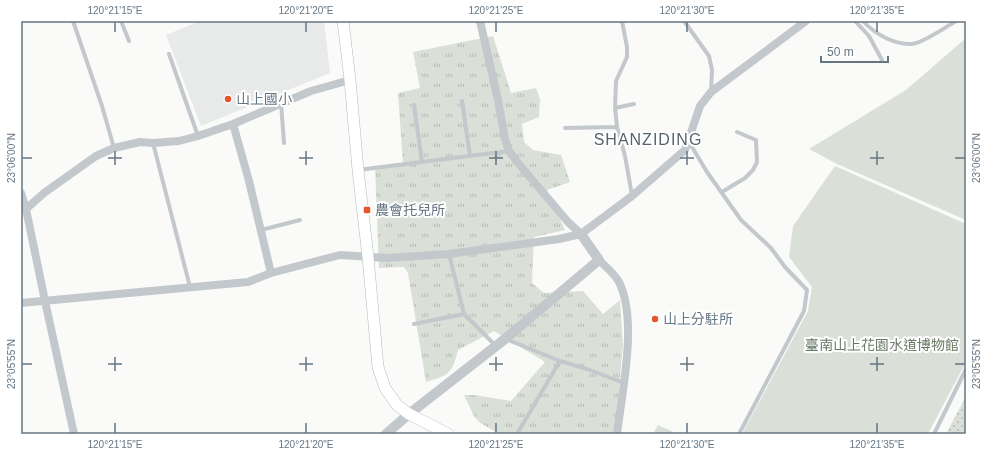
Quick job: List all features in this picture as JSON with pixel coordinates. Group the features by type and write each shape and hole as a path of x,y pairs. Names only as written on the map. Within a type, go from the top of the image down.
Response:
{"main road":[{"path":"343,21 368,257 376,354 380,376 392,399 409,414 448,434"}],"street":[{"path":"480,21 498,100 505,140 509,151 522,169 568,222 581,234 599,260 619,281 625,299 628,320 628,338 617,434"},
{"path":"21,303 248,282 271,273 340,254 387,258 448,254 559,239 581,234 632,196 685,150 700,106 711,92 806,21"},
{"path":"24,210 44,192 71,173 96,156 114,148 140,142 153,143 179,141 198,136 233,124 311,91 350,80"},
{"path":"233,124 249,181 271,273"},
{"path":"21,193 74,434"},
{"path":"386,434 409,414 505,339 599,260"}],"lane":[{"path":"73,21 102,106 114,148"},
{"path":"121,21 129,41"},
{"path":"622,21 627,47 627,57 616,81 615,108 617,127 625,156 632,196"},
{"path":"684,21 709,56 712,70 711,92"},
{"path":"856,21 869,36 882,60"},
{"path":"863,21 879,35 897,42 913,44 929,37 956,21"},
{"path":"169,54 198,136"},
{"path":"462,101 470,156"},
{"path":"281,103 284,143"},
{"path":"615,108 634,104"},
{"path":"414,105 422,162"},
{"path":"565,128 617,127"},
{"path":"722,192 745,178 753,170 757,162 756,140 737,132"},
{"path":"689,141 741,220 771,248 807,290 804,311 739,434"},
{"path":"153,143 190,287"},
{"path":"358,170 509,151"},
{"path":"261,230 300,220"},
{"path":"448,254 464,314 496,346"},
{"path":"414,324 464,314"},
{"path":"505,339 560,360 587,368 624,383"},
{"path":"517,434 560,360"},
{"path":"934,434 966,368"}],"shaded area":[{"name":"山上國小","path":"200,21 324,21 330,73 201,126 166,35"}],"green space":[{"path":"493,36 511,93 536,88 540,99 539,117 522,124 524,142 533,150 561,155 570,182 547,190 565,230 534,237 532,283 544,293 583,291 603,314 620,300 623,345 615,434 499,434 479,422 474,416 464,395 474,395 511,401 545,362 494,331 458,350 454,364 445,375 426,382 408,273 404,267 379,268 375,167 403,164 398,93 420,88 413,52"},
{"path":"966,38 966,220 837,164 809,149 906,90"},
{"name":"臺南山上花園水道博物館","path":"835,166 966,224 966,362 928,434 742,434 808,311 812,287 789,257 793,226"},
{"path":"966,396 966,434 946,434"},
{"path":"658,425 678,434 653,434"}],"place":[{"name":"山上國小","path":"228,99"},
{"name":"農會托兒所","path":"367,210"},
{"name":"山上分駐所","path":"655,319"}],"district":[{"name":"SHANZIDING","path":"648,139"}]}
